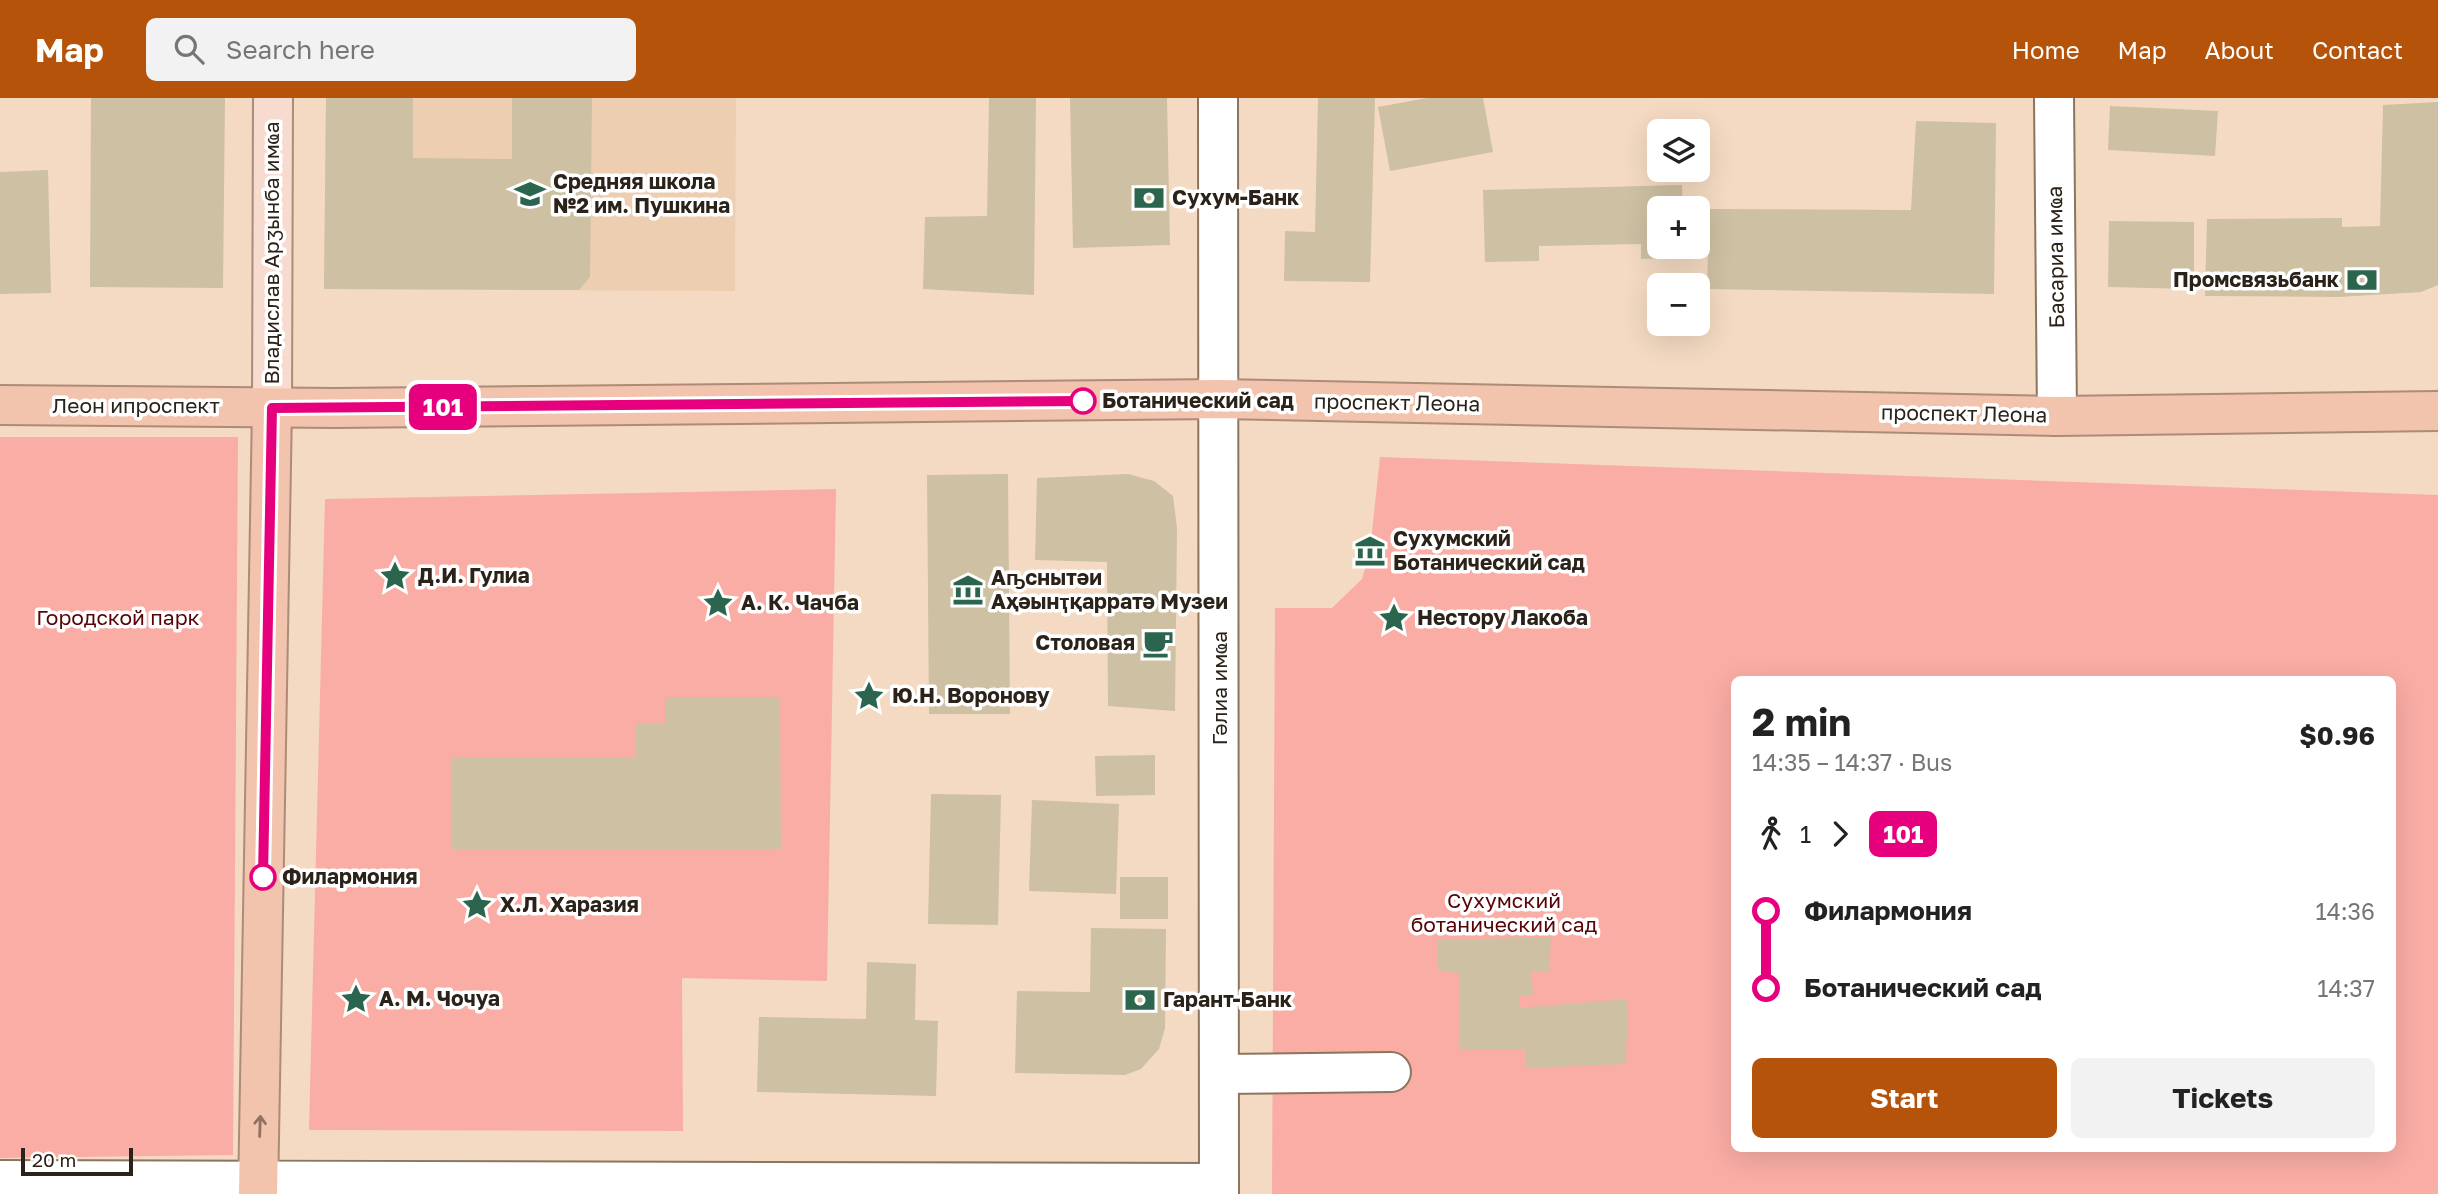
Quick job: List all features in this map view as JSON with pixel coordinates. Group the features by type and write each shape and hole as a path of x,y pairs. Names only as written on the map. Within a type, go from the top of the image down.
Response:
{"highway":[{"name":"проспект Леона","path":"272,408 1220,399 2056,416 2438,411"},
{"name":"Леон ипроспект","path":"0,405 272,408"},
{"path":"258,1188 272,408"}],"main road":[{"name":"Владислав Арӡынба имҩа","path":"272,98 272,408"}],"street":[{"name":"Гәлиа имҩа","path":"1218,98 1219,1189"},
{"name":"Басариа имҩа","path":"2054,98 2056,416"},
{"path":"1220,1074 1391,1072"},
{"path":"0,1180 258,1188 1219,1189"}],"shaded area":[{"name":"Средняя школа №2 им. Пушкина","path":"326,98 736,98 735,291 324,289"}],"green space":[{"name":"Городской парк","path":"0,437 238,437 233,1155 0,1158"},
{"name":"Сухумский ботанический сад","path":"1380,457 2438,495 2438,1194 1272,1194 1275,608 1332,608 1362,579 1370,551"},
{"path":"836,489 827,981 682,978 683,1131 309,1130 325,499"}],"building":[{"path":"91,98 225,98 223,288 90,287"},
{"path":"326,98 413,98 413,158 512,159 512,98 592,98 590,277 579,290 324,289"},
{"path":"989,98 1036,98 1034,295 923,289 925,217 987,216"},
{"path":"1070,98 1167,98 1170,245 1073,248"},
{"path":"1318,98 1375,98 1370,282 1284,281 1285,231 1315,232"},
{"path":"1427,98 1483,98 1493,152 1390,171 1378,107"},
{"path":"2438,102 2438,285 2421,292 2339,297 2205,296 2207,219 2342,218 2342,227 2380,226 2383,105"},
{"path":"2110,106 2218,111 2215,156 2108,150"},
{"path":"1916,121 1996,123 1994,294 1710,289 1710,273 1707,273 1710,209 1911,210"},
{"path":"48,170 51,293 0,294 0,172"},
{"path":"1682,185 1682,196 1647,196 1647,259 1641,259 1641,244 1539,246 1539,261 1485,262 1483,190"},
{"path":"2109,221 2194,222 2194,289 2108,287"},
{"path":"1008,474 1010,714 929,714 927,475"},
{"path":"1128,474 1154,481 1173,496 1177,528 1175,711 1108,706 1107,562 1035,560 1037,478"},
{"path":"665,697 780,697 781,849 452,849 452,758 636,758 636,723 665,723"},
{"path":"1155,755 1155,795 1096,796 1095,756"},
{"path":"931,794 1001,795 998,925 928,924"},
{"path":"1032,800 1119,804 1116,894 1029,891"},
{"path":"1120,877 1168,877 1168,919 1120,919"},
{"path":"1091,928 1166,929 1165,1028 1159,1049 1141,1069 1125,1075 1015,1073 1017,991 1090,992"},
{"path":"1551,937 1549,971 1531,971 1533,996 1519,996 1519,1008 1628,999 1626,1064 1526,1068 1526,1049 1460,1050 1459,973 1438,970 1438,940"},
{"path":"867,962 916,964 915,1020 938,1021 936,1096 757,1092 759,1017 866,1019"}],"bus line":[{"name":"101","path":"263,877 272,408 1083,401"}],"place":[{"name":"Средняя школа №2 им. Пушкина","path":"530,194"},
{"name":"Сухум-Банк","path":"1149,198"},
{"name":"Промсвязьбанк","path":"2362,280"},
{"name":"Ботанический сад","path":"1083,401"},
{"name":"Сухумский Ботанический сад","path":"1370,551"},
{"name":"Д.И. Гулиа","path":"395,576"},
{"name":"Аҧснытәи Аҳәынҭқарратә Музеи","path":"968,590"},
{"name":"А. К. Чачба","path":"718,603"},
{"name":"Нестору Лакоба","path":"1394,618"},
{"name":"Столовая","path":"1158,643"},
{"name":"Ю.Н. Воронову","path":"869,696"},
{"name":"Филармония","path":"263,877"},
{"name":"Х.Л. Харазия","path":"477,905"},
{"name":"А. М. Чочуа","path":"356,999"},
{"name":"Гарант-Банк","path":"1140,1000"}]}
